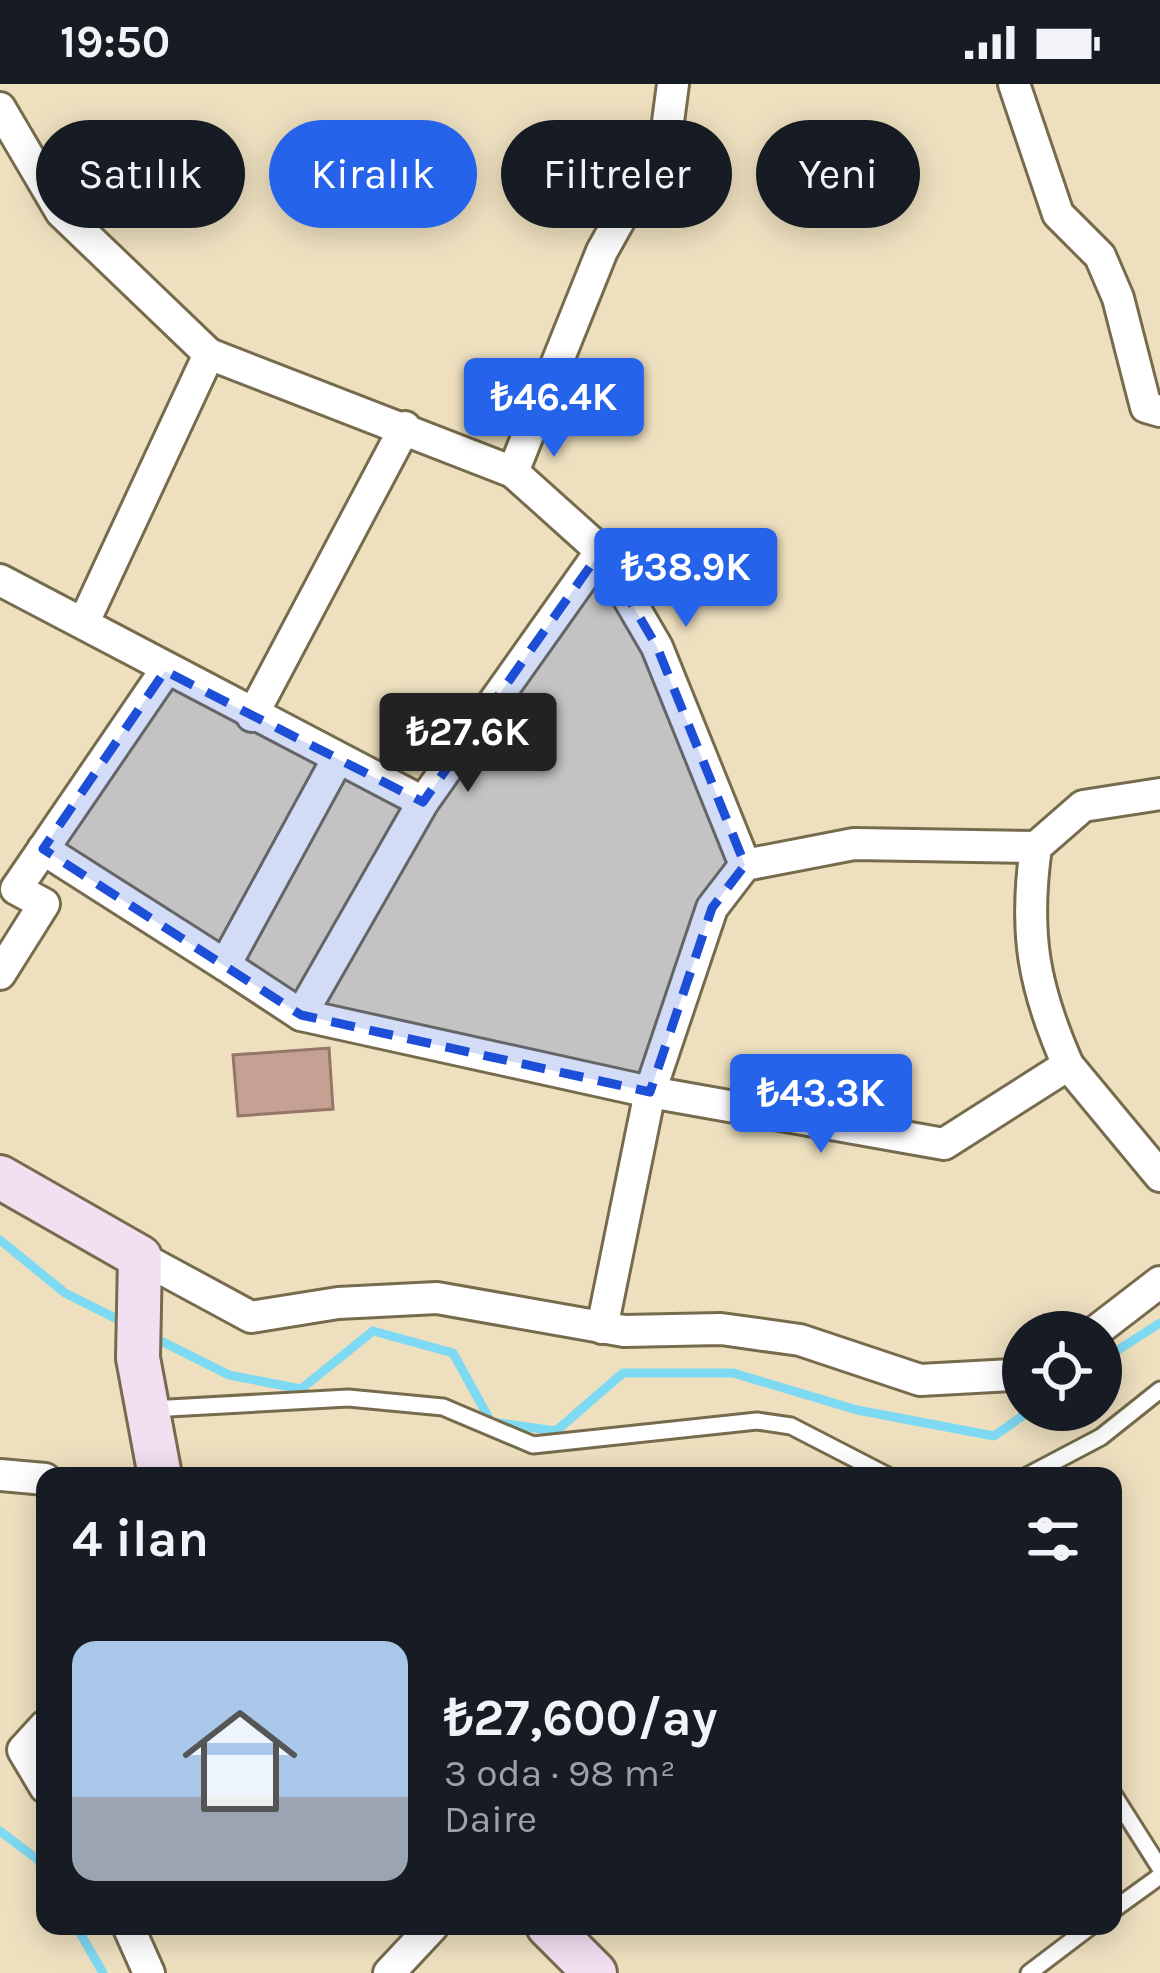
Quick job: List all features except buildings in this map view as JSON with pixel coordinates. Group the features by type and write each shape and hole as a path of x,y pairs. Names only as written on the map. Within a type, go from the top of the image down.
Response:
{"street":[{"path":"513,472 602,251 666,136 673,84"},
{"path":"1014,84 1058,214 1100,256 1118,298 1147,406 1160,411"},
{"path":"0,108 61,212 209,354 513,472 601,551 657,647 745,865"},
{"path":"84,622 209,354"},
{"path":"252,716 405,427"},
{"path":"301,1015 423,802 601,551"},
{"path":"0,580 423,802"},
{"path":"44,904 8,884 43,849 165,670"},
{"path":"225,965 337,760"},
{"path":"1160,794 1083,806 1036,847 1027,910 1034,973 1068,1065 1160,1176"},
{"path":"602,1328 650,1092 712,908 745,865 854,844 1036,847"},
{"path":"43,849 301,1015 650,1092 944,1144 1068,1065"},
{"path":"0,974 70,866"},
{"path":"0,1177 251,1317 338,1304 437,1298 602,1328 721,1329 800,1340 920,1380 1002,1376"},
{"path":"140,1258 138,1358 158,1467"},
{"path":"1122,1311 1160,1282"},
{"path":"0,1475 36,1478"},
{"path":"36,1736 23,1750 36,1772"},
{"path":"132,1935 148,1973"},
{"path":"389,1973 425,1935"},
{"path":"557,1935 595,1973"}],"lane":[{"path":"1044,1467 1101,1437 1160,1390"},
{"path":"148,1410 372,1400 443,1407 532,1444 757,1421 791,1426 871,1467"},
{"path":"1122,1809 1160,1872 1122,1903"},
{"path":"1029,1973 1079,1935"}],"highlighted area":[{"path":"601,551 657,647 745,865 712,908 650,1092 301,1015 43,849 165,671 423,802"}],"waterway":[{"path":"0,1240 65,1293 127,1324"},
{"path":"1122,1347 1160,1323"},
{"path":"153,1337 229,1375 301,1389 373,1331 453,1353 491,1422 556,1431 623,1373 733,1373 857,1410 994,1436 1002,1430"},
{"path":"0,1831 36,1858"},
{"path":"81,1935 103,1973"}]}
